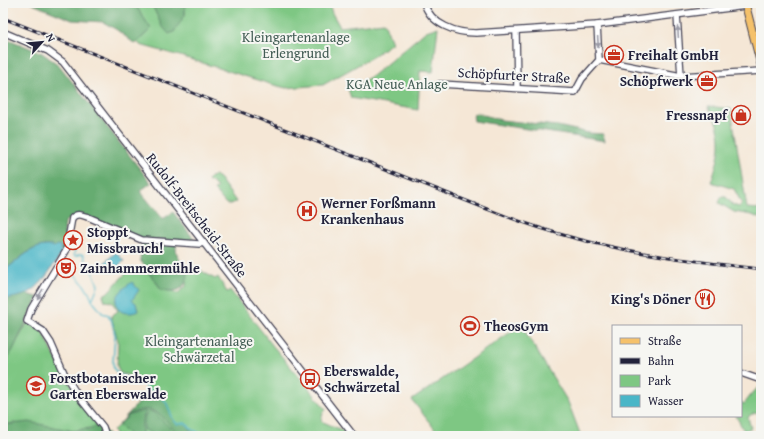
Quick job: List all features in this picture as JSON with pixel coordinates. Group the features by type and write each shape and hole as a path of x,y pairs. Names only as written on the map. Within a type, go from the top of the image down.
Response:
{"main road":[{"path":"745,4 761,64"}],"street":[{"path":"424,3 430,15 435,19 454,31 462,33 597,25 677,15 745,4"},
{"path":"677,15 682,76"},
{"path":"597,25 599,60 682,76 761,71"},
{"path":"516,31 517,88"},
{"name":"Rudolf-Breitscheid-Straße","path":"3,32 48,50 63,62 354,436"},
{"name":"Schöpfurter Straße","path":"440,84 575,92 582,79 599,60"},
{"path":"106,436 103,427 78,396 65,375 51,343 43,331 27,321 30,310 66,251 72,218 78,214 88,217 144,241 204,243"},
{"path":"742,373 761,380"}],"green space":[{"path":"30,3 134,3 151,29 135,44 117,30 103,22 72,20"},
{"name":"Kleingartenanlage Erlengrund","path":"134,3 151,3 162,26 185,15 185,3 329,3 332,13 340,27 384,22 392,43 372,57 323,85 286,88 140,45 137,42 151,29"},
{"path":"151,3 185,3 185,15 174,32 169,34 162,26"},
{"name":"KGA Neue Anlage","path":"438,27 433,72 420,71 418,110 351,98 348,89 372,76 426,31"},
{"path":"3,37 42,53 59,65 151,183 140,191 163,219 173,212 194,239 185,241 142,239 79,214 65,222 64,234 68,235 63,255 53,247 40,247 26,253 3,271"},
{"path":"708,106 731,109 747,208 761,209 761,219 752,215 734,212 719,203 721,197 726,197 733,205 739,207 742,204 734,189 711,182 717,162 720,144 714,116"},
{"path":"477,113 501,120 558,126 589,133 603,134 605,141 474,121 473,115"},
{"path":"215,175 220,179 236,202 226,204 214,190 217,188 208,179"},
{"path":"142,241 176,244 177,254 186,269 188,276 182,288 174,291 161,290 140,260"},
{"name":"Kleingartenanlage Schwärzetal","path":"195,267 215,279 218,277 227,292 230,290 273,346 326,409 323,413 321,421 342,430 347,436 116,436 113,431 150,391 137,378 120,373 117,366 118,341 111,316 118,311 112,302 105,301 103,295 107,293 130,269 143,270 145,272 147,271 161,290 178,293 186,286 187,269"},
{"path":"26,294 38,297 13,350 3,366 3,301 5,299"},
{"name":"Forstbotanischer Garten Eberswalde","path":"28,322 43,332 64,375 99,424 90,428 74,431 14,423 3,425 3,366"},
{"path":"521,325 568,402 581,436 440,436 412,400"},
{"path":"761,387 761,416 756,413 750,415 748,418 751,428 744,431 737,417 742,417 742,403 744,404 758,388"},
{"path":"150,391 160,396 167,403 173,419 177,424 185,423 189,426 189,429 198,433 218,436 190,436 192,434 190,432 187,436 180,436 162,416 150,410 135,412 125,417"},
{"path":"146,411 142,420 142,436 132,436 118,425 130,415"},
{"path":"149,411 155,413 178,436 156,436 144,429 144,418"},
{"path":"29,422 74,431 91,429 99,424 109,436 3,436 3,425"}],"water":[{"path":"57,245 61,246 60,250 62,251 58,260 38,286 29,293 5,299 3,301 3,271 34,249 47,246 55,247"},
{"path":"116,252 124,261 111,273 103,264"},
{"path":"132,282 139,290 132,300 136,303 138,311 128,313 118,309 116,299 122,290"}],"waterway":[{"path":"69,249 75,250 75,256 81,254 84,255 85,261 89,265 98,286 92,300 102,313 109,315 109,318 111,319 115,335 114,369 119,375 143,384 150,391 162,397 177,424 185,423 190,428 201,434 213,434 218,436"},
{"path":"70,270 83,284 92,300"}],"railway":[{"path":"3,18 530,225 574,238 620,249 761,269"}],"place":[{"name":"Freihalt GmbH","path":"614,55"},
{"name":"Schöpfwerk","path":"707,81"},
{"name":"Fressnapf","path":"741,115"},
{"name":"Werner Forßmann Krankenhaus","path":"307,211"},
{"name":"Stoppt Missbrauch!","path":"73,240"},
{"name":"Zainhammermühle","path":"66,268"},
{"name":"King's Döner","path":"705,299"},
{"name":"TheosGym","path":"470,326"},
{"name":"Eberswalde, Schwärzetal","path":"310,379"},
{"name":"Forstbotanischer Garten Eberswalde","path":"36,386"}]}
